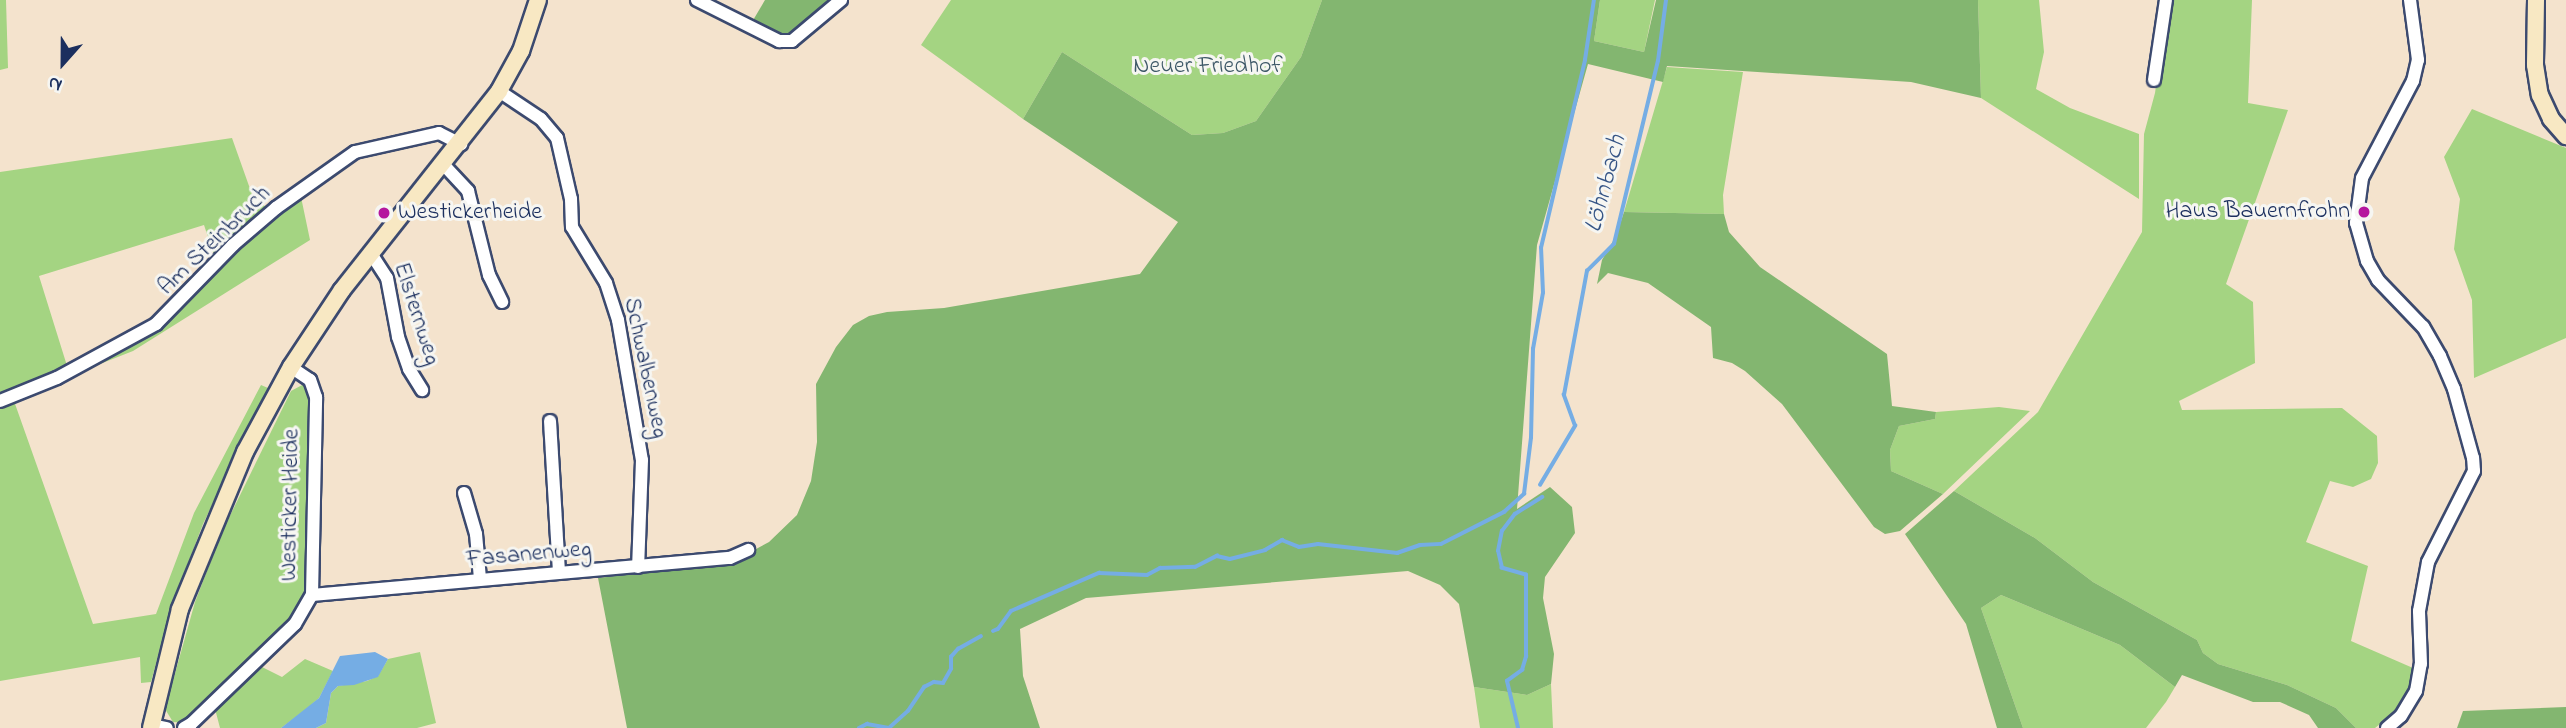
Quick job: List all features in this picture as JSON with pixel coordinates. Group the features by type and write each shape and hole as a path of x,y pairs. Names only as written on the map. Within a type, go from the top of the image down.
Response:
{"street":[{"name":"Westicker Heide","path":"156,727 180,609 211,527 245,452 292,367 370,252 460,144 499,91 521,51 538,0"},
{"path":"697,0 779,41 792,41 841,0"},
{"path":"2154,80 2166,0"},
{"path":"2387,728 2401,716 2416,691 2421,664 2419,611 2428,562 2474,471 2473,458 2454,389 2440,356 2423,327 2378,280 2367,261 2357,223 2362,178 2413,81 2418,60 2410,0"},
{"path":"2536,0 2535,65 2540,95 2551,119 2566,136"},
{"name":"Schwalbenweg","path":"499,91 541,119 557,138 570,199 572,227 606,283 618,320 642,460 638,567"},
{"name":"Am Steinbruch","path":"0,401 57,379 156,324 233,245 276,208 355,152 439,134 460,144"},
{"path":"443,164 468,191 489,275 502,302"},
{"name":"Elsternweg","path":"370,252 387,278 398,337 409,369 422,390"},
{"name":"Westicker Heide","path":"184,728 295,624 312,595 316,397 310,380 292,367"},
{"path":"550,421 559,573"},
{"path":"464,493 476,534 480,579"},
{"name":"Fasanenweg","path":"312,595 730,558 748,550"}],"green space":[{"path":"0,0 6,0 8,68 0,70"},
{"path":"765,0 838,0 809,23 788,36 780,37 752,22"},
{"name":"Neuer Friedhof","path":"951,0 1322,0 1301,57 1256,121 1223,133 1192,135 1062,52 1023,119 921,45"},
{"path":"1322,0 1600,0 1594,41 1644,52 1656,0 1978,0 1981,98 1911,82 1667,66 1663,82 1588,64 1537,245 1517,509 1550,487 1572,507 1575,533 1545,577 1543,598 1554,654 1551,684 1527,695 1474,687 1459,604 1440,585 1408,571 1086,598 1020,629 1023,676 1040,728 627,728 598,578 730,563 769,542 797,515 811,481 817,442 816,384 836,347 853,325 869,316 887,312 944,308 1140,274 1178,222 1023,119 1062,52 1192,135 1223,133 1256,121 1301,57"},
{"path":"1600,0 1655,0 1644,52 1594,41"},
{"path":"1978,0 2039,0 2044,52 2036,89 2070,108 2139,134 2139,199 1981,98"},
{"path":"2168,0 2252,0 2248,103 2288,110 2226,284 2253,302 2255,363 2179,401 2182,410 2342,408 2377,436 2378,463 2371,479 2353,487 2330,481 2306,542 2368,566 2351,641 2413,668 2411,689 2398,710 2375,728 2356,728 2336,708 2287,685 2218,664 2203,653 2197,640 2093,582 2035,538 1954,491 2038,412 2142,232 2144,134 2155,93"},
{"path":"1667,67 1743,72 1723,195 1724,214 1624,212"},
{"path":"2472,109 2566,148 2566,338 2474,378 2472,300 2454,249 2460,199 2444,157"},
{"path":"232,138 254,200 272,210 216,261 204,225 39,276 68,369 0,399 0,172"},
{"path":"301,197 310,240 133,351 72,375 159,327 240,249"},
{"path":"1624,212 1724,214 1729,232 1760,267 1887,354 1892,406 1936,412 1935,419 1899,426 1890,450 1891,471 1943,494 1900,531 1885,534 1874,527 1782,404 1745,371 1732,363 1713,358 1711,327 1648,283 1608,273 1597,284 1602,260 1616,236"},
{"path":"304,384 314,397 309,594 293,622 186,723 173,722 165,709 195,602 222,532 291,391"},
{"path":"261,385 268,388 203,524 171,608 151,682 141,683 140,657 0,681 0,408 14,401 93,624 156,614 194,513"},
{"path":"1999,407 2030,411 1943,494 1891,471 1890,450 1899,426 1935,419 1936,412"},
{"path":"1954,491 2035,538 2093,582 2197,640 2203,653 2218,664 2287,685 2336,708 2356,728 2318,728 2309,715 2280,702 2253,702 2182,675 2175,687 2120,645 2001,595 1981,608 2023,728 1997,728 1966,624 1905,534"},
{"path":"2001,595 2120,645 2175,687 2146,728 2023,728 1981,608"},
{"path":"420,652 436,723 417,728 316,728 326,723 331,693 338,686 367,681 378,676 388,659"},
{"path":"305,659 333,671 319,698 304,711 281,728 220,728 214,705 254,663 282,677"},
{"path":"1551,684 1553,728 1480,728 1474,687 1527,695"},
{"path":"2566,707 2566,728 2457,728 2463,711"}],"water":[{"path":"375,652 388,659 378,677 354,685 338,686 331,693 326,723 316,728 281,728 319,698 340,656"}],"waterway":[{"path":"993,631 998,629 1011,611 1099,573 1147,575 1160,568 1195,567 1217,556 1230,559 1265,550 1282,540 1299,547 1318,544 1397,553 1420,545 1441,544 1504,512 1524,494 1531,438 1533,349 1543,293 1541,248 1585,60 1594,0"},
{"name":"Löhnbach","path":"1540,485 1575,426 1564,395 1587,271 1614,244 1658,61 1666,0"},
{"name":"Löhnbach","path":"1518,728 1507,681 1522,670 1526,657 1526,575 1502,568 1498,551 1502,531 1515,514 1542,497"},
{"path":"859,728 867,724 889,728 908,711 924,687 934,682 943,683 951,669 951,657 958,649 981,636"}],"place":[{"name":"Haus Bauernfrohn","path":"2364,212"},
{"name":"Westickerheide","path":"384,213"}]}
